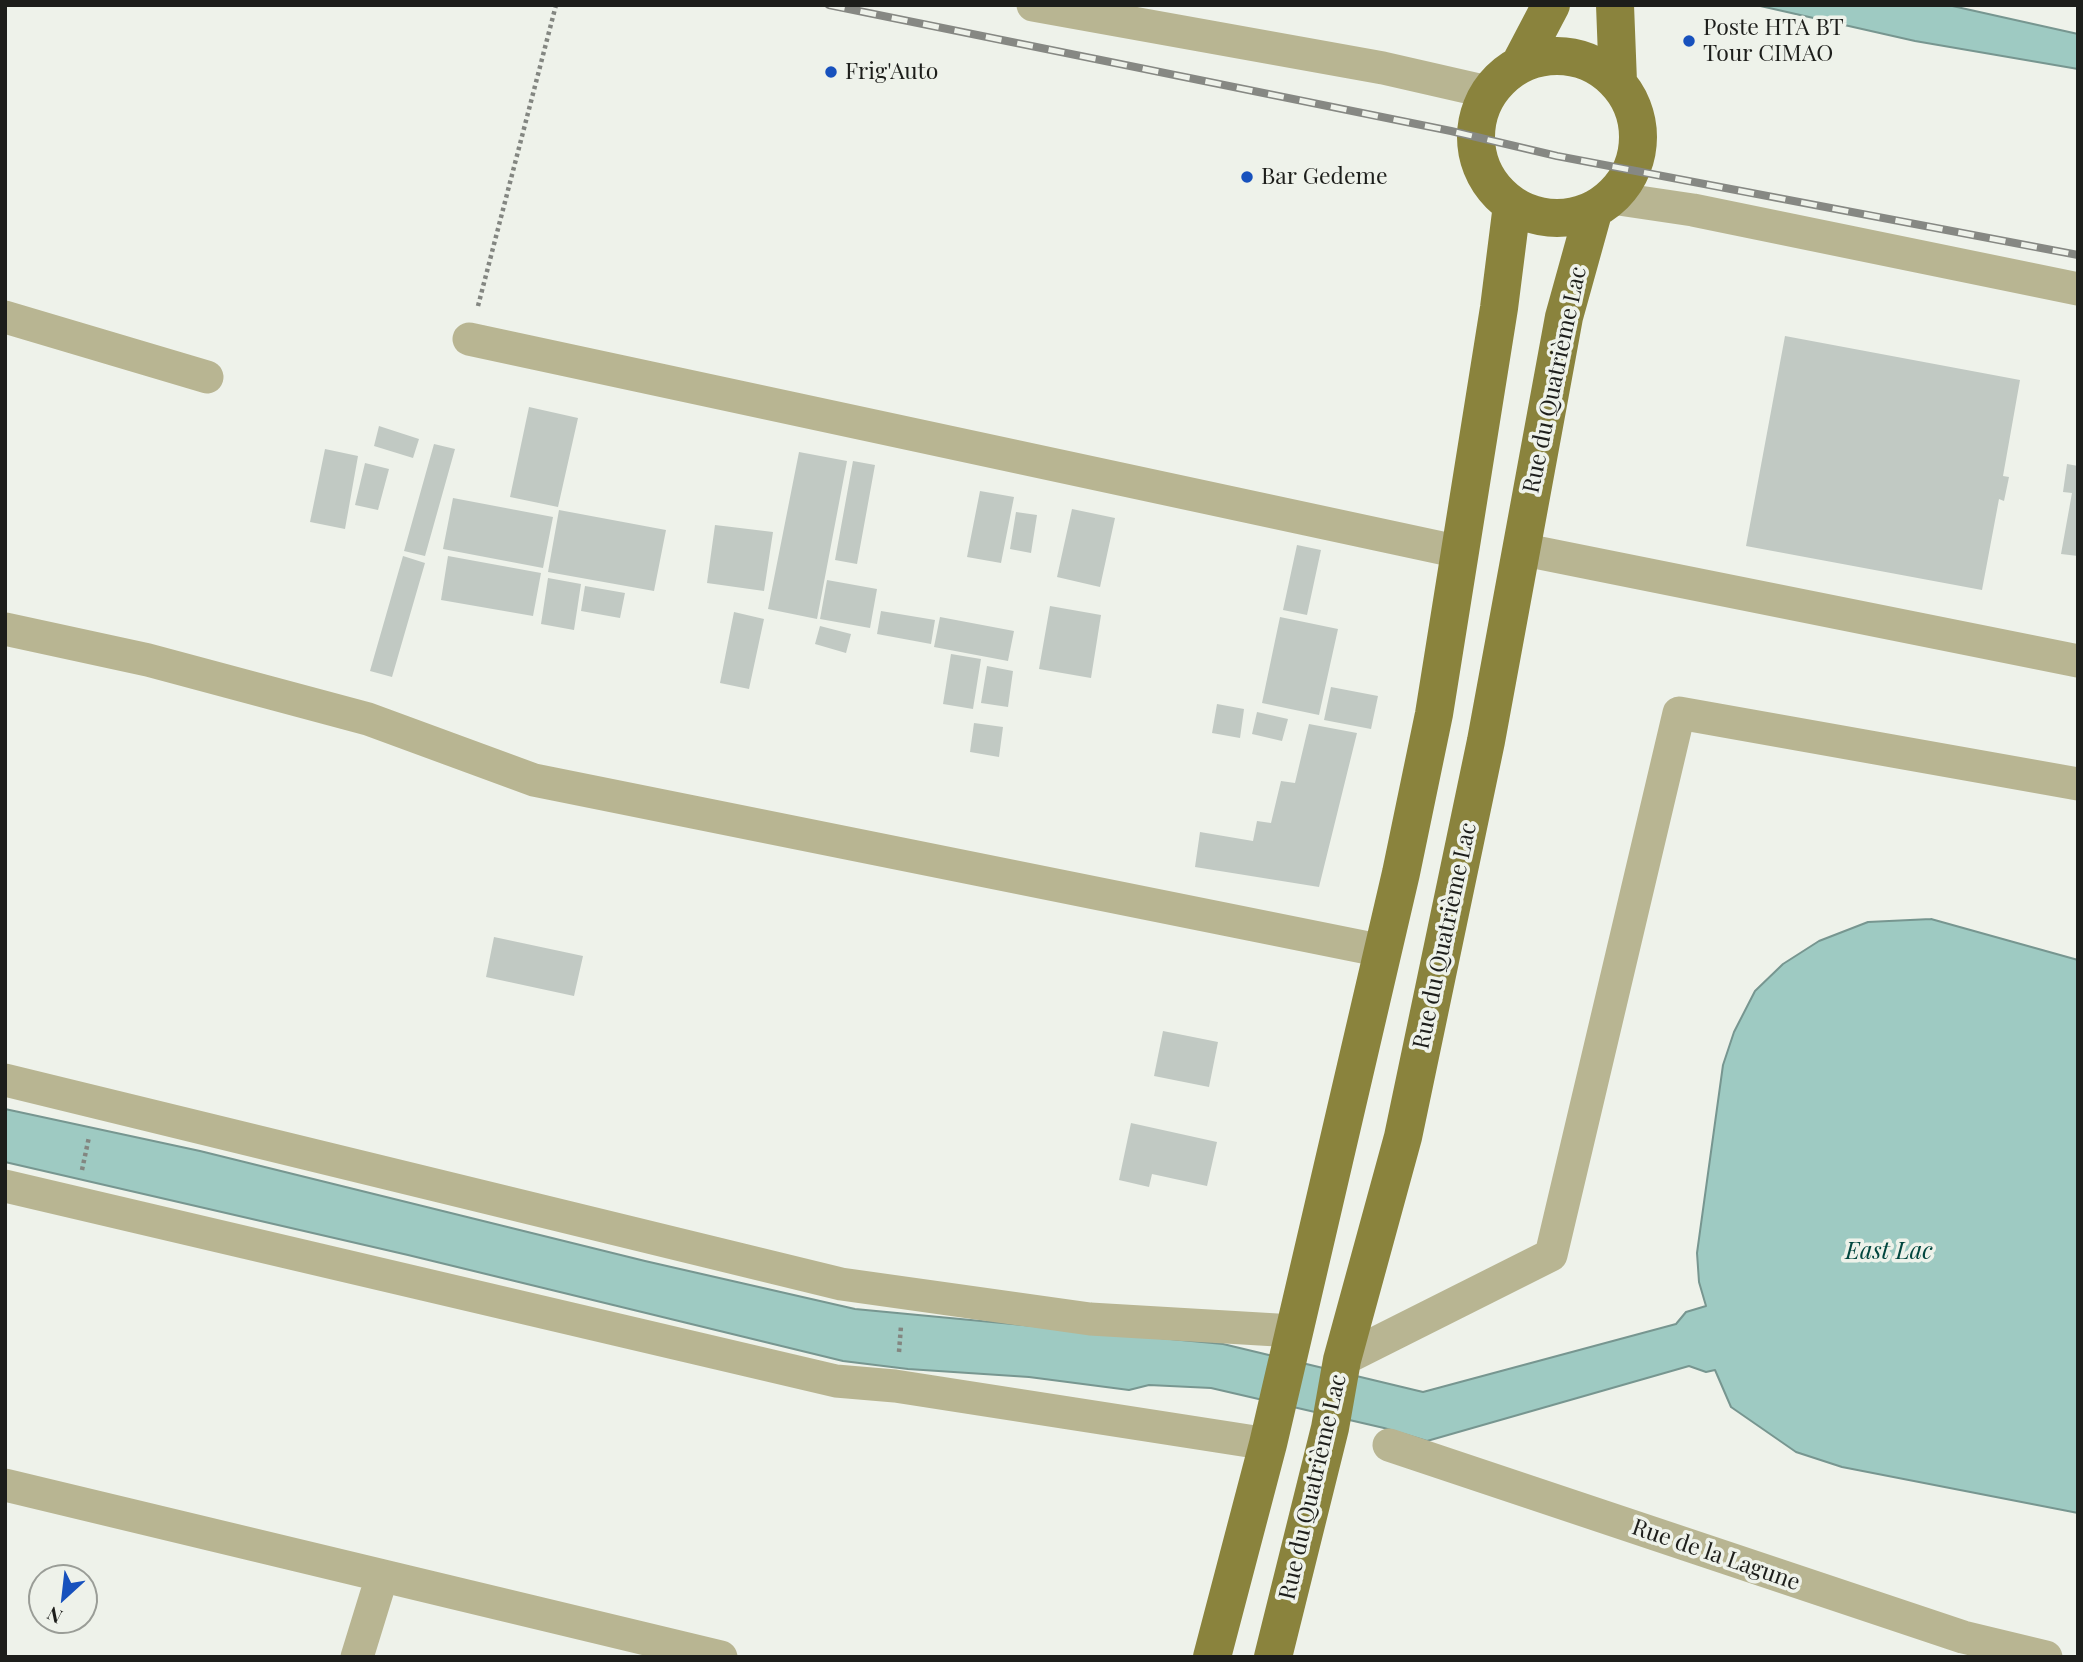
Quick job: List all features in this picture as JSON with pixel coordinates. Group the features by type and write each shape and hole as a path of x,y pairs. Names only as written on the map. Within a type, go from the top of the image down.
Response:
{"main road":[{"path":"1520,64 1551,5"},
{"path":"1615,5 1618,82"},
{"path":"1561,55 1583,59 1618,82 1630,100 1637,120 1639,142 1635,163 1625,182 1603,203 1574,216 1553,218 1531,214 1512,205 1496,191 1484,173 1477,153 1475,132 1479,111 1488,92 1502,75 1520,64 1540,57 1561,55"},
{"name":"Rue du Quatrième Lac","path":"1273,1657 1330,1427 1342,1360 1403,1137 1486,741 1564,317 1603,203"},
{"path":"1212,1657 1268,1444 1383,951 1434,714 1499,308 1512,205"}],"street":[{"path":"1033,5 1383,68 1488,92"},
{"path":"1603,203 1693,210 2078,289"},
{"path":"5,317 207,377"},
{"path":"470,339 1460,552"},
{"path":"1520,549 2078,662"},
{"path":"5,629 148,660 368,719 534,779 1383,951"},
{"path":"1342,1360 1551,1255 1679,713 2078,784"},
{"path":"5,1080 841,1284 1090,1319 1294,1331"},
{"path":"5,1186 836,1381 895,1386 1268,1444"},
{"name":"Rue de la Lagune","path":"1389,1445 1960,1647 2046,1657"},
{"path":"6,1488 721,1657"},
{"path":"358,1657 382,1576"}],"path":[{"path":"470,339 556,5"},
{"path":"74,1202 97,1102"},
{"path":"895,1386 904,1294"}],"water":[{"path":"1756,5 1948,5 2078,34 2078,69 1915,41"},
{"name":"East Lac","path":"1931,919 2078,960 2078,1513 1842,1467 1796,1452 1731,1407 1715,1370 1706,1372 1689,1366 1427,1441 1384,1428 1211,1388 1149,1385 1129,1390 1029,1377 908,1369 843,1361 408,1255 5,1162 5,1109 200,1151 645,1261 855,1309 1223,1344 1423,1392 1676,1324 1686,1312 1706,1306 1699,1282 1697,1253 1723,1065 1734,1032 1755,991 1783,964 1819,941 1868,922"}],"building":[{"path":"1785,336 2020,380 2003,476 2009,477 2004,501 1999,499 1982,590 1746,546"},
{"path":"529,407 578,418 558,507 510,497"},
{"path":"379,426 419,439 413,458 374,446"},
{"path":"434,444 455,449 425,556 404,551"},
{"path":"325,449 358,456 345,529 310,522"},
{"path":"799,452 847,461 817,619 768,609"},
{"path":"853,461 875,465 857,564 835,560"},
{"path":"365,463 389,469 378,510 355,505"},
{"path":"2067,464 2078,466 2078,556 2061,554 2072,493 2063,492"},
{"path":"980,491 1014,497 1001,563 967,557"},
{"path":"453,498 553,517 543,568 443,549"},
{"path":"1072,509 1115,518 1100,587 1057,577"},
{"path":"559,510 666,530 654,591 548,572"},
{"path":"1016,512 1037,515 1031,553 1010,549"},
{"path":"715,525 773,532 764,591 707,583"},
{"path":"1297,545 1321,550 1307,615 1283,610"},
{"path":"403,556 425,563 392,677 370,671"},
{"path":"448,556 541,573 533,616 441,600"},
{"path":"548,578 581,584 574,630 541,624"},
{"path":"827,580 877,589 870,628 820,619"},
{"path":"585,586 625,593 620,618 581,611"},
{"path":"1050,606 1101,615 1091,678 1039,669"},
{"path":"881,611 935,620 931,644 877,634"},
{"path":"734,612 764,619 749,689 720,683"},
{"path":"940,617 1014,631 1008,661 934,647"},
{"path":"1280,617 1338,629 1319,715 1262,703"},
{"path":"820,626 851,634 846,653 815,644"},
{"path":"951,654 981,659 973,709 943,704"},
{"path":"987,666 1013,671 1008,707 981,703"},
{"path":"1331,687 1378,696 1371,729 1324,720"},
{"path":"1217,704 1244,709 1240,738 1212,733"},
{"path":"1257,712 1288,719 1282,741 1252,734"},
{"path":"974,723 1003,727 999,757 970,752"},
{"path":"1309,724 1357,733 1319,887 1195,867 1200,832 1253,841 1257,821 1271,823 1281,781 1295,783"},
{"path":"494,937 583,956 574,996 486,977"},
{"path":"1163,1031 1218,1042 1209,1087 1154,1076"},
{"path":"1131,1123 1217,1142 1207,1186 1152,1174 1149,1187 1119,1180"}],"railway":[{"path":"829,5 1451,131 1557,156 2078,255"}],"place":[{"name":"Poste HTA BT Tour CIMAO","path":"1689,41"},
{"name":"Frig'Auto","path":"831,72"},
{"name":"Bar Gedeme","path":"1247,177"}]}
